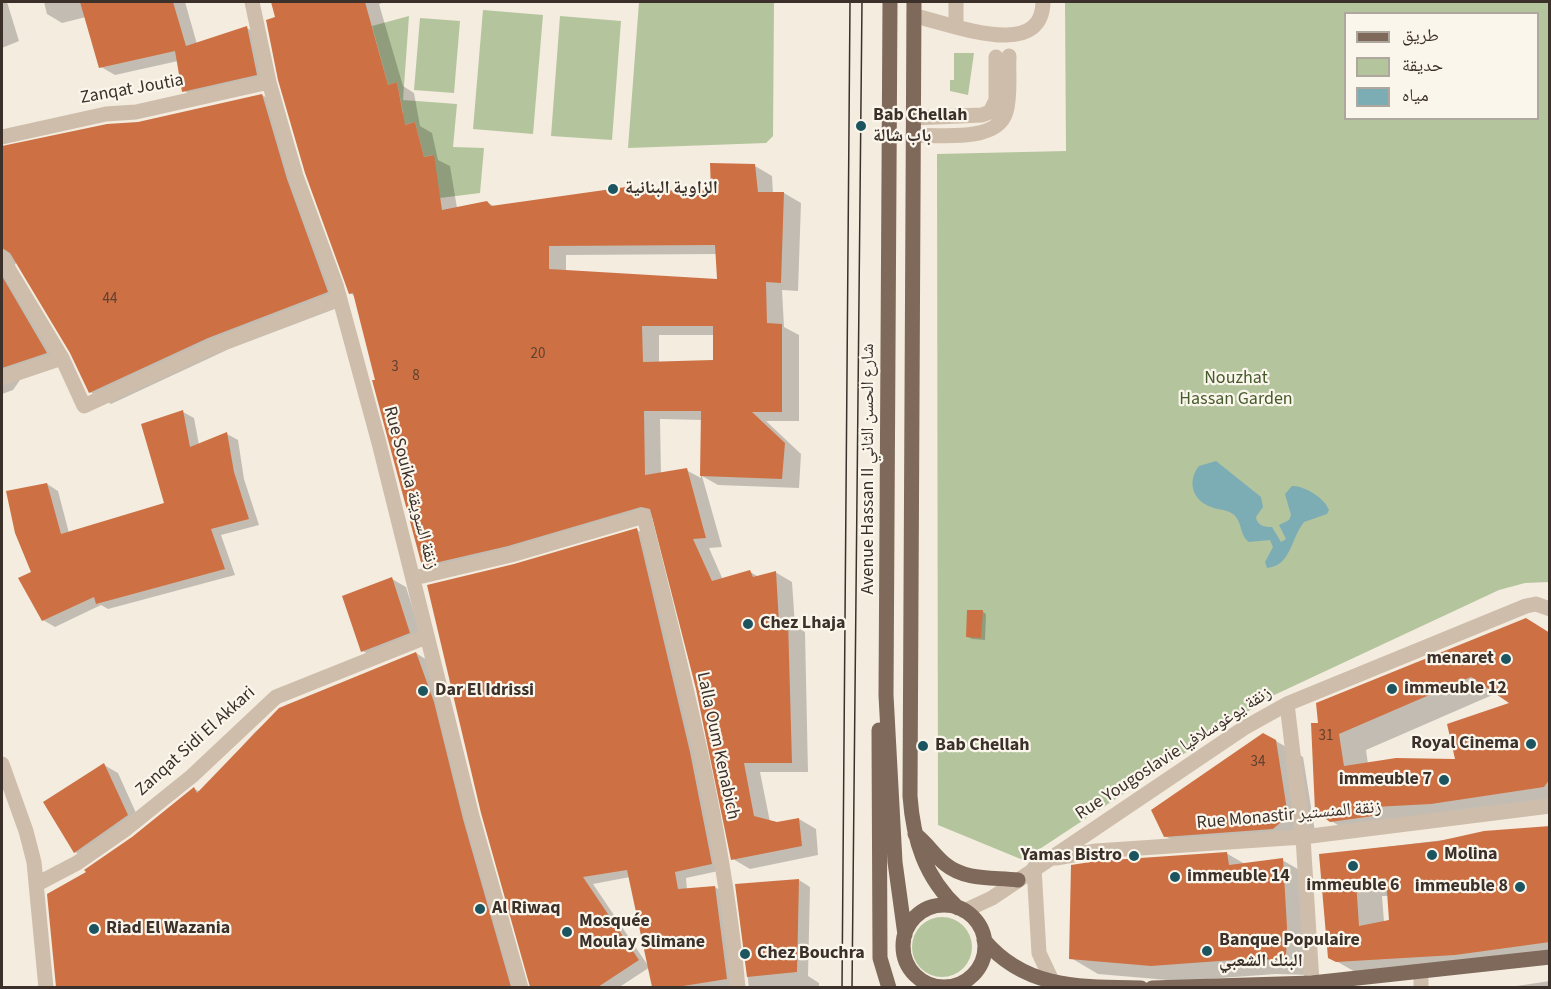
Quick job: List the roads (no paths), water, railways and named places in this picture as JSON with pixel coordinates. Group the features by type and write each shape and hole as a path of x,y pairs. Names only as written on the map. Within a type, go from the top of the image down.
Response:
{"main road":[{"name":"Avenue Hassan II شارع الحسن الثاني","path":"890,2 886,695 895,862 905,935"},
{"path":"914,9 910,796 915,834 931,877 961,909 975,920 984,940 1000,959 1019,973 1054,985 1141,987"},
{"path":"886,695 879,728 878,879 880,958 889,987"},
{"path":"915,834 945,864 961,873 977,878 1018,880"},
{"path":"961,909 949,906 930,908 914,918 905,935 903,951 917,981 927,984 944,987 961,983 979,967"},
{"path":"974,987 984,954 984,940"},
{"path":"1152,987 1312,983 1550,957"}],"street":[{"name":"Rue Souika زنقة السويقة","path":"252,2 269,82 296,176 336,285 414,578 426,636 472,816 521,987"},
{"path":"956,2 956,26"},
{"path":"914,9 983,34 1026,32 1040,20 1043,2"},
{"path":"913,118 982,116 990,112 996,100 1003,57 1006,112 994,129 981,134 913,135"},
{"name":"Zanqat Joutia","path":"2,137 106,114 136,112 269,82"},
{"path":"2,258 62,358 84,406 212,347 338,299"},
{"path":"2,378 62,358"},
{"name":"Lalla Oum Kenabich","path":"414,578 512,555 644,516 676,646 723,868 738,987"},
{"name":"Rue Yougoslavie زنقة يوغوسلافيا","path":"961,909 992,897 1174,772 1287,704 1526,606 1536,604 1550,609"},
{"name":"Zanqat Sidi El Akkari","path":"37,884 77,862 126,829 192,776 276,697 426,636"},
{"path":"1287,704 1303,837 1312,983"},
{"path":"2,764 26,831 37,884 46,987"},
{"name":"Rue Monastir زنقة المنستير","path":"1034,868 1075,853 1303,837 1550,806"},
{"path":"1034,868 1039,953 1054,985"},
{"path":"1421,971 1421,987"}],"water":[{"path":"1216,461 1261,497 1263,507 1256,517 1257,520 1262,525 1272,527 1281,542 1286,539 1279,525 1289,520 1291,515 1285,494 1292,486 1313,493 1327,505 1329,510 1327,514 1304,522 1286,557 1275,566 1267,568 1265,562 1273,547 1270,540 1249,542 1233,514 1205,504 1199,500 1193,490 1193,478 1199,466"}],"tram line":[{"path":"842,988 850,2"},
{"path":"852,988 862,2"}],"place":[{"name":"Bab Chellah باب شالة","path":"861,126"},
{"name":"الزاوية البنانية","path":"613,189"},
{"name":"Chez Lhaja","path":"748,624"},
{"name":"menaret","path":"1506,659"},
{"name":"immeuble 12","path":"1392,689"},
{"name":"Dar El Idrissi","path":"423,691"},
{"name":"Royal Cinema","path":"1531,744"},
{"name":"Bab Chellah","path":"923,746"},
{"name":"immeuble 7","path":"1444,780"},
{"name":"Molina","path":"1432,855"},
{"name":"Yamas Bistro","path":"1134,856"},
{"name":"immeuble 6","path":"1353,866"},
{"name":"immeuble 14","path":"1175,877"},
{"name":"immeuble 8","path":"1520,887"},
{"name":"Al Riwaq","path":"480,909"},
{"name":"Riad El Wazania","path":"94,929"},
{"name":"Mosquée Moulay Slimane","path":"567,932"},
{"name":"Banque Populaire البنك الشعبي","path":"1207,951"},
{"name":"Chez Bouchra","path":"745,954"}],"park label":[{"name":"Nouzhat Hassan Garden","path":"1236,389"}]}
